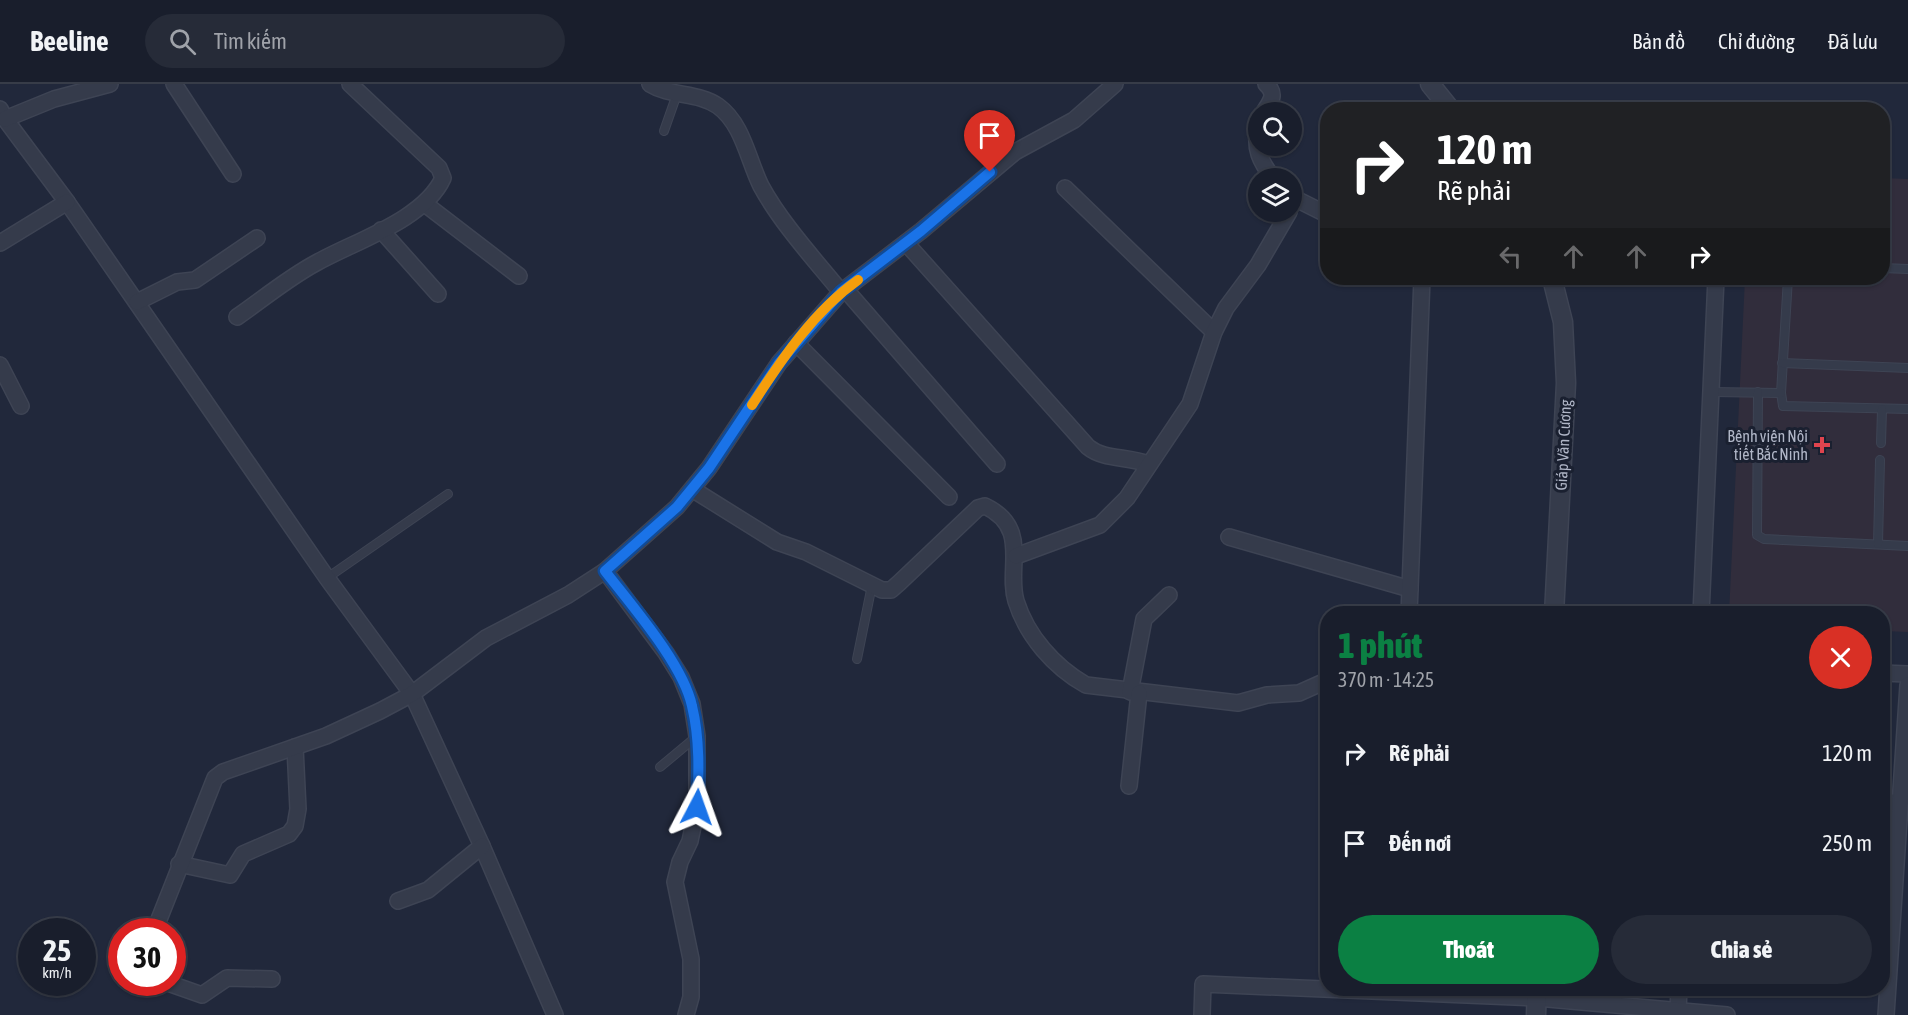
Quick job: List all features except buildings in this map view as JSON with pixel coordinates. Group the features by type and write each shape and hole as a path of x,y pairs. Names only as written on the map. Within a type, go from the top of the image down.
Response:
{"street":[{"path":"110,84 89,87 2,114 67,202 327,578 412,694 482,846 555,1015"},
{"path":"174,84 233,174"},
{"path":"237,318 316,262 381,230 425,204 443,178 439,168 350,84"},
{"path":"650,84 679,89 718,106 735,123 762,187 806,249 997,464"},
{"path":"159,918 215,778 223,771 352,725 412,694 486,638 568,595 605,571 677,507 796,343 843,291 906,243 1007,159 1074,120 1115,84"},
{"path":"1266,84 1272,90 1273,98 1270,102"},
{"path":"1430,84 1445,102"},
{"path":"1065,188 1214,332"},
{"path":"0,243 67,202"},
{"path":"425,204 519,276"},
{"path":"1302,207 1320,213"},
{"path":"1016,556 1100,525 1127,498 1190,404 1214,332 1237,291 1258,265 1282,222"},
{"path":"381,230 438,294"},
{"path":"136,302 177,282 195,280 257,238"},
{"path":"906,243 1088,447 1098,455 1120,456 1148,464"},
{"path":"1409,606 1422,285"},
{"name":"Giáp Văn Cương","path":"1554,285 1563,321 1566,383 1554,606"},
{"path":"1701,606 1716,285"},
{"path":"796,343 949,497"},
{"path":"0,365 21,406"},
{"path":"692,489 777,542 806,552 872,585 891,590 978,508 985,506 994,511 1008,527 1016,556 1015,599 1024,620 1042,649 1065,674 1086,685 1238,703 1267,695 1299,693 1320,684"},
{"path":"1229,537 1410,589"},
{"path":"605,571 681,677 692,704 697,736 697,807 690,841 680,862 675,882 691,959 691,997 687,1015"},
{"path":"1129,786 1134,692 1144,619 1169,595"},
{"path":"1890,673 1908,674"},
{"path":"1890,954 1908,685"},
{"path":"179,864 230,875 243,854 289,834 295,826 298,809 295,747"},
{"path":"1890,802 1900,803"},
{"path":"398,901 428,890 482,846"},
{"path":"186,989 202,995 226,978 272,979"},
{"path":"1202,1015 1203,984 1320,990"},
{"path":"1453,996 1727,1015"},
{"path":"1678,1011 1679,996"},
{"path":"1886,1015 1887,996"}],"lane":[{"path":"664,131 679,89"},
{"path":"1890,268 1908,269"},
{"path":"1788,285 1782,363 1783,406 1788,408 1908,409"},
{"path":"1782,363 1908,368"},
{"path":"1712,392 1781,393"},
{"path":"1758,392 1757,535 1764,539 1908,546"},
{"path":"1881,443 1882,409"},
{"path":"1878,544 1880,460"},
{"path":"327,578 448,494"},
{"path":"857,659 872,585"},
{"path":"660,767 697,736"}],"shaded area":[{"name":"Bệnh viện Nội tiết Bắc Ninh","path":"1890,178 1908,179 1908,632 1890,631 1890,606 1729,606 1745,285 1890,285"}],"slow traffic":[{"path":"752,405 779,363 810,326 841,292 858,280"}],"place":[{"name":"Bệnh viện Nội tiết Bắc Ninh","path":"1822,445"}],"route":[{"path":"697,807 699,776 697,736 692,704 681,677 666,653 605,571 677,507 709,468 779,363 841,292 921,231 990,172"}]}
